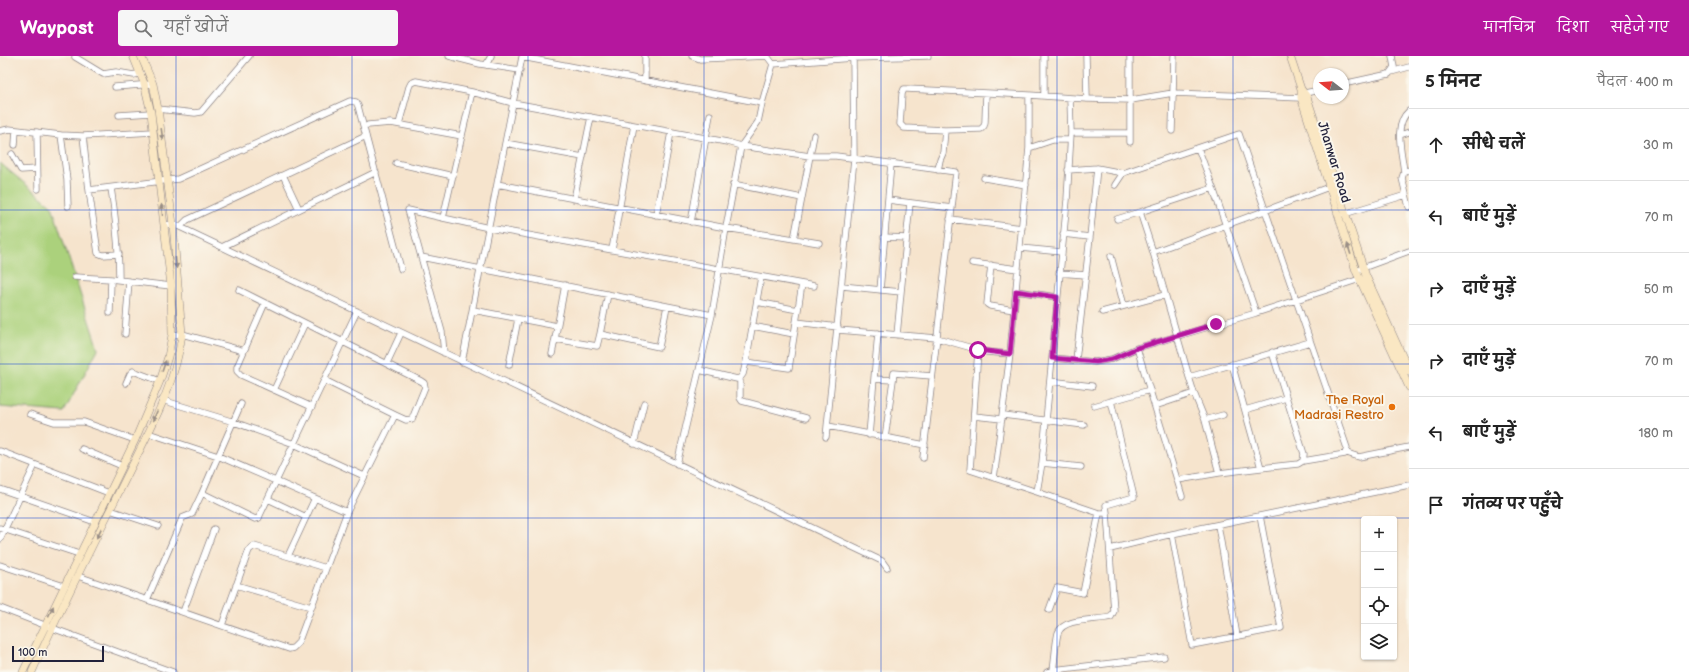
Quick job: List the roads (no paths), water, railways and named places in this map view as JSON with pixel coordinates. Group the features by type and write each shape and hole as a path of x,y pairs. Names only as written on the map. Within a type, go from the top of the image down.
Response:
{"main road":[{"path":"23,672 135,440 160,380 168,357 172,335 170,286 154,132 144,84 133,56"},
{"path":"32,672 52,628 148,433 178,358 182,334 168,181 153,84 141,56"},
{"path":"1290,56 1303,93"},
{"name":"Jhanwar Road","path":"1303,93 1329,187 1360,269 1409,371"},
{"name":"Jhanwar Road","path":"1303,93 1344,214 1360,269 1360,278 1409,387"}],"street":[{"path":"158,109 196,113 201,112 249,56"},
{"path":"449,56 486,65 520,70"},
{"path":"486,65 491,56"},
{"path":"645,56 646,81"},
{"path":"692,56 700,59 767,56 773,64"},
{"path":"773,64 810,58 928,56"},
{"path":"1044,56 1044,96"},
{"path":"1086,56 1087,99"},
{"path":"1130,56 1130,142"},
{"path":"1172,131 1174,56"},
{"path":"1391,72 1394,67 1392,56"},
{"path":"75,57 103,74 116,72 134,75 140,73"},
{"path":"462,362 522,57 762,103"},
{"path":"826,437 854,159 854,57"},
{"path":"677,464 712,316 733,184 741,146 758,122 773,64"},
{"path":"1349,82 1409,68"},
{"path":"399,124 409,88 411,83 416,81 472,92 513,103 706,138 741,146 810,156 836,156 956,172 923,458"},
{"path":"115,87 153,84"},
{"path":"986,93 984,126 978,130 904,128 900,124 904,90 986,93 1029,95 1087,99 1131,100 1173,93 1303,93 1313,91"},
{"path":"443,218 472,92"},
{"path":"994,478 1010,354 1030,148 1029,95"},
{"path":"1037,492 1042,463 1062,252 1071,133 1070,98"},
{"path":"89,190 178,179 350,101 356,102 401,268"},
{"path":"1409,111 1402,118 1400,135 1407,171 1402,178 1409,207"},
{"path":"120,115 151,113"},
{"path":"691,222 710,115"},
{"path":"574,199 592,117"},
{"path":"368,125 381,123 399,124 462,136"},
{"path":"612,250 634,125"},
{"path":"0,131 16,130 83,136 154,132"},
{"path":"15,145 16,130"},
{"path":"938,170 943,153 945,130"},
{"path":"37,132 38,189"},
{"path":"656,215 671,132"},
{"path":"1400,135 1409,132"},
{"path":"1071,133 1130,133"},
{"path":"1068,170 1096,168 1123,173 1239,134 1347,448 1347,452"},
{"path":"61,135 67,180 68,206"},
{"path":"794,239 814,135"},
{"path":"83,136 98,253 103,255 119,254"},
{"path":"180,227 187,220 366,136"},
{"path":"1030,148 1053,140 1070,140"},
{"path":"505,143 583,157"},
{"path":"1198,148 1256,312"},
{"path":"12,154 21,170 37,169"},
{"path":"396,164 453,176"},
{"path":"880,290 891,164"},
{"path":"1076,360 1096,168"},
{"path":"222,247 376,172"},
{"path":"1115,185 1123,173"},
{"path":"283,175 299,209"},
{"path":"984,178 1026,185"},
{"path":"497,184 691,222 819,243"},
{"path":"733,184 802,198"},
{"path":"1153,252 1266,212 1329,187"},
{"path":"111,188 118,237 119,280"},
{"path":"1117,219 1213,188"},
{"path":"1344,214 1406,195"},
{"path":"888,200 952,208"},
{"path":"897,335 910,203"},
{"path":"444,353 442,332 408,210 489,228 814,286"},
{"path":"1140,212 1189,377 1205,420 1219,473"},
{"path":"950,220 1022,228"},
{"path":"164,225 173,224 180,227 882,561 887,568"},
{"path":"1063,234 1090,237"},
{"path":"884,237 906,238"},
{"path":"1020,248 1062,252"},
{"path":"1360,269 1409,251"},
{"path":"1111,256 1124,306"},
{"path":"421,257 712,316"},
{"path":"972,263 1018,269"},
{"path":"991,265 987,304 990,306 1014,310"},
{"path":"1060,273 1086,275"},
{"path":"76,277 111,279 170,286"},
{"path":"761,277 746,362 743,374 740,378 740,398 742,401 806,418"},
{"path":"1052,358 1096,362 1112,359 1137,348 1295,300 1360,278"},
{"path":"110,313 111,279"},
{"path":"125,334 129,281"},
{"path":"746,362 789,368 802,284"},
{"path":"552,354 565,286"},
{"path":"842,286 901,292"},
{"path":"239,290 387,363 424,383 424,387 412,419 406,420 324,380"},
{"path":"1016,291 1057,297"},
{"path":"555,338 597,346 608,294"},
{"path":"1102,312 1165,295"},
{"path":"757,302 798,310"},
{"path":"265,303 237,367 237,371 241,375 312,407"},
{"path":"600,334 659,347 668,306"},
{"path":"472,310 558,326"},
{"path":"202,494 255,519 259,518 357,311"},
{"path":"509,365 518,319"},
{"path":"796,322 838,329 937,338 978,350 1010,354"},
{"path":"274,390 305,323"},
{"path":"752,326 794,334"},
{"path":"387,363 401,332"},
{"path":"869,435 878,333"},
{"path":"172,335 182,334 244,351"},
{"path":"1189,377 1310,342"},
{"path":"1137,348 1182,496"},
{"path":"978,350 970,470 1099,513 1106,513"},
{"path":"1272,352 1304,454 1303,461"},
{"path":"1232,364 1261,468"},
{"path":"700,370 737,379 740,378"},
{"path":"126,383 133,371 160,380"},
{"path":"885,438 894,373 932,376"},
{"path":"874,379 893,380"},
{"path":"1050,381 1092,386"},
{"path":"1094,406 1150,390"},
{"path":"1155,406 1194,393"},
{"path":"1245,410 1286,398"},
{"path":"162,400 234,422 294,444 364,476"},
{"path":"1053,670 1060,628 1068,623 1111,616 1114,610 1106,505 1134,498 1111,401"},
{"path":"634,444 644,403"},
{"path":"148,600 182,518 192,514 241,404"},
{"path":"30,414 54,422 84,422 135,440"},
{"path":"78,576 289,649 293,648 298,643 347,512 395,415"},
{"path":"1205,420 1223,415"},
{"path":"974,416 1084,424"},
{"path":"828,426 925,446"},
{"path":"148,433 218,456 347,512"},
{"path":"1178,480 1219,473 1298,464 1303,461 1345,454 1347,452 1360,457 1409,447"},
{"path":"82,450 122,466"},
{"path":"0,451 109,493"},
{"path":"1042,463 1081,467"},
{"path":"0,539 2,529 20,496 34,465"},
{"path":"1110,549 1172,534 1409,484"},
{"path":"0,489 96,522"},
{"path":"288,556 315,498"},
{"path":"268,499 306,517"},
{"path":"110,510 158,526"},
{"path":"1049,610 1057,588 1082,593 1099,513"},
{"path":"1172,534 1192,645 1281,628 1260,516"},
{"path":"1218,525 1237,636"},
{"path":"2,529 79,554"},
{"path":"184,612 214,529"},
{"path":"222,625 249,550 254,546 326,568"},
{"path":"0,565 64,586"},
{"path":"236,585 311,607"},
{"path":"0,608 173,672"},
{"path":"1047,672 1053,670 1164,657"}],"place":[{"name":"The Royal Madrasi Restro","path":"1392,407"}]}
